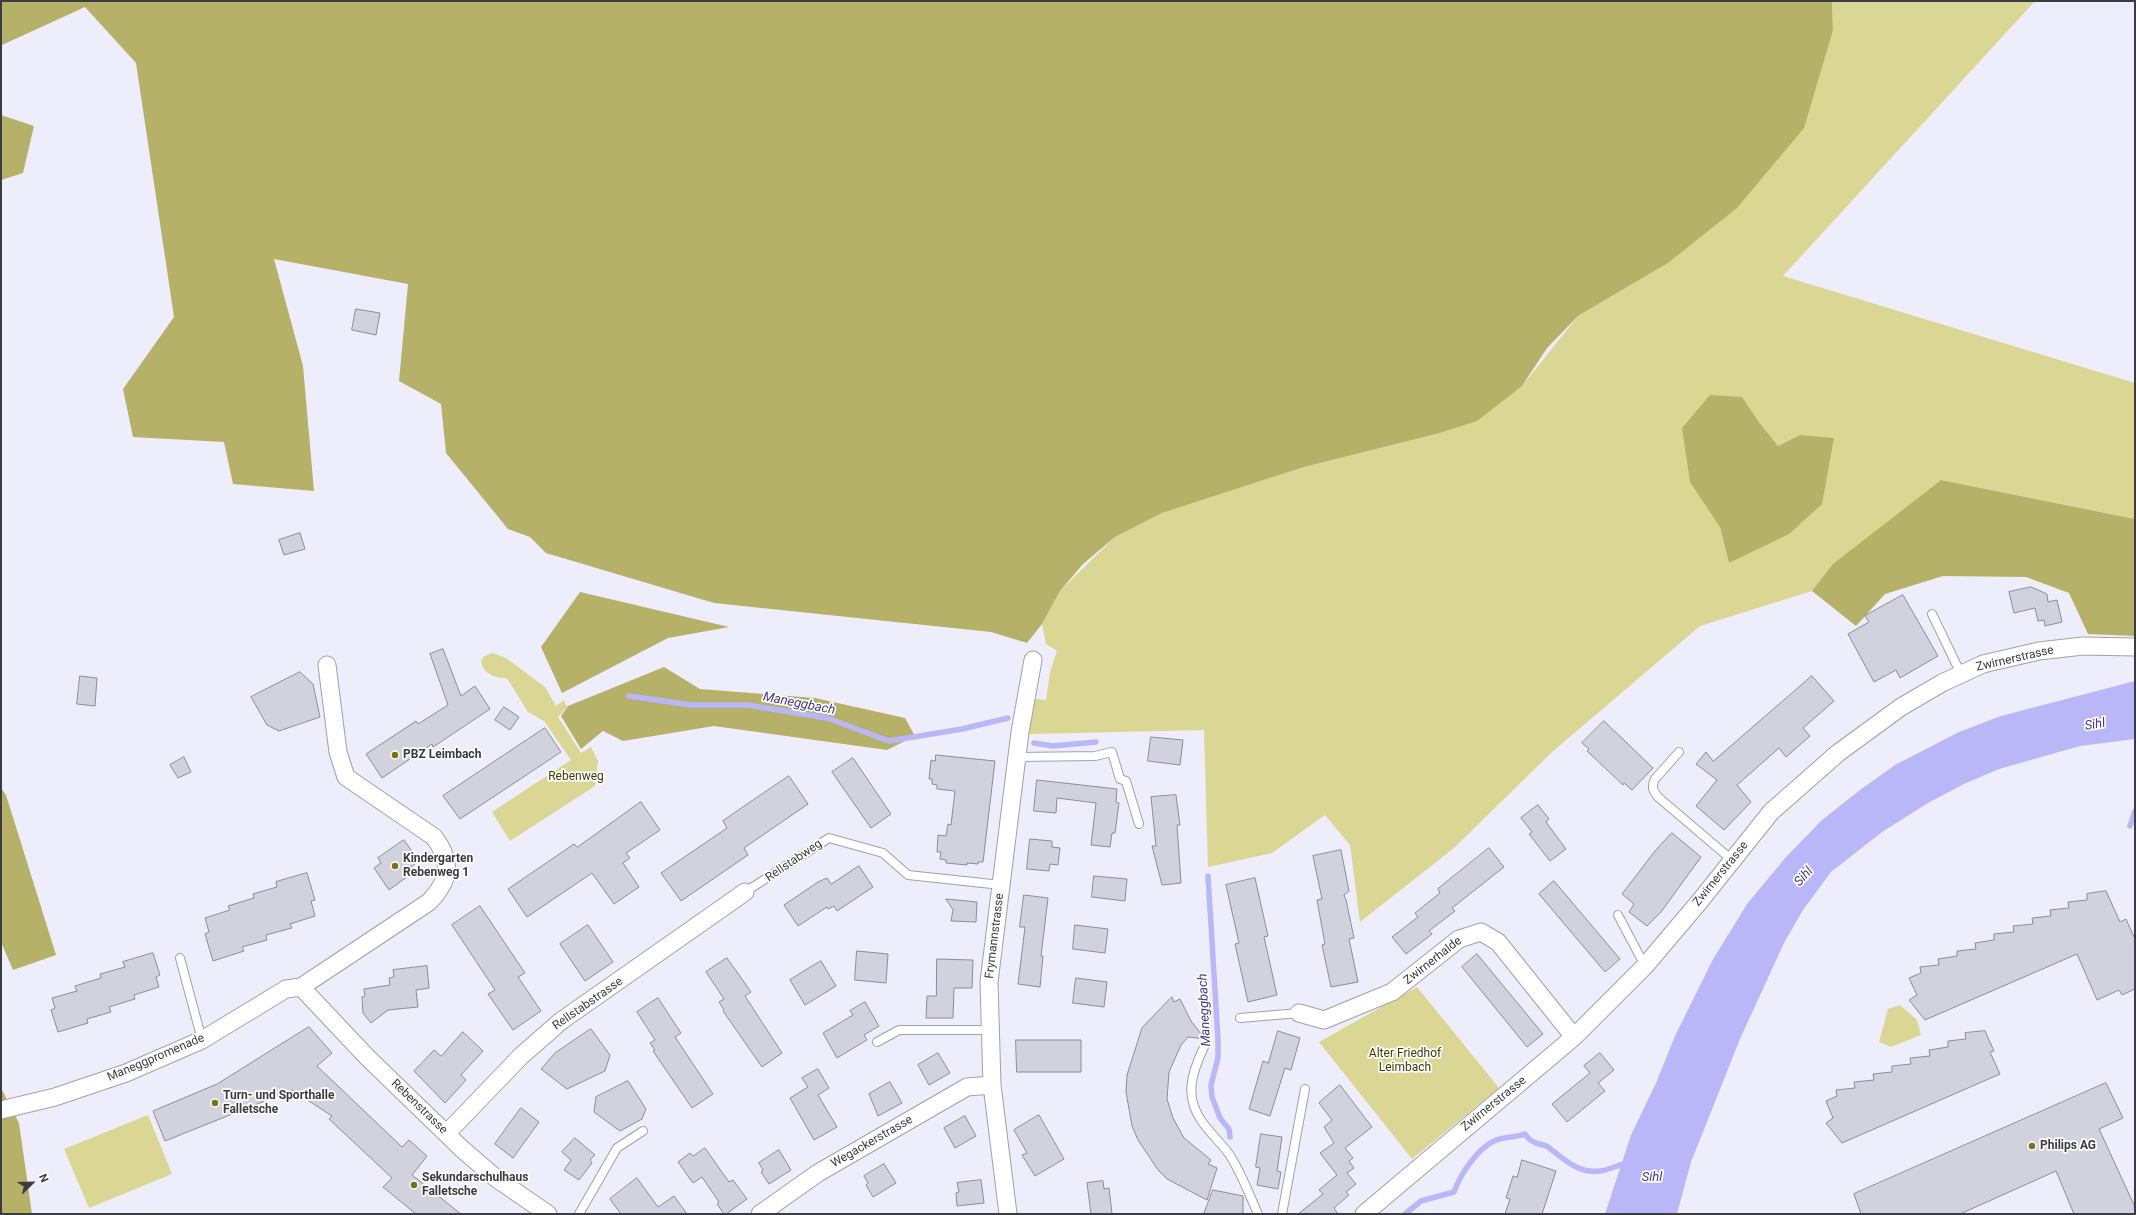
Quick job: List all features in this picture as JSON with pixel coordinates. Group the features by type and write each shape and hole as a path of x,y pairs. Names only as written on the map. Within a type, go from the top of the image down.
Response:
{"street":[{"name":"Zwirnerstrasse","path":"1364,1214 1574,1037 1645,966 1771,812 1838,753 1901,707 1961,674 1983,664 2039,651 2083,646 2135,647"},
{"name":"Frymannstrasse","path":"1008,1214 992,1085 989,982 1017,757 1033,660"},
{"path":"301,987 429,902 441,890 447,875 446,861 442,847 434,837 346,777 338,752 327,665"},
{"name":"Rellstabstrasse","path":"446,1133 521,1056 561,1021 750,890"},
{"name":"Zwirnerhalde","path":"1299,1013 1324,1020 1392,992 1459,939 1471,933 1481,932 1498,942 1574,1037"},
{"name":"Maneggpromenade","path":"3,1109 55,1097 126,1073 202,1040 286,989 301,987"},
{"name":"Rebenstrasse","path":"301,987 367,1056 462,1149 497,1179 548,1214"},
{"name":"Wegackerstrasse","path":"760,1214 818,1173 967,1087 992,1085"}],"lane":[{"path":"1932,614 1961,674"},
{"path":"1017,757 1095,756 1112,752 1120,779 1126,781 1139,824"},
{"path":"1679,752 1655,779 1652,784 1653,791 1658,797 1732,860"},
{"name":"Rellstabweg","path":"750,890 828,838 883,853 908,876 992,884"},
{"path":"1618,915 1645,966"},
{"path":"180,958 202,1040"},
{"path":"1240,1018 1299,1013"},
{"path":"877,1042 899,1030 990,1030"},
{"path":"1204,1047 1191,1077 1190,1090 1192,1102 1203,1124 1234,1162 1258,1214"},
{"path":"1282,1214 1305,1089"},
{"path":"579,1214 617,1148 643,1130"}],"green space":[{"path":"1832,1 2035,1 1783,276 2135,383 2135,519 1941,480 1834,564 1812,591 1700,626 1552,752 1454,848 1360,922 1350,845 1325,815 1272,853 1208,867 1204,730 1028,734 1031,698 1046,700 1050,672 1057,651 1046,644 1042,624 1060,591 1115,537 1162,513 1304,467 1436,434 1522,386 1578,316 1668,263 1833,30","holes":["1742,397 1778,446 1800,435 1729,563 1720,527"]},
{"name":"Rebenweg","path":"492,653 506,658 545,687 556,706 564,700 567,707 558,717 581,753 591,747 598,761 595,786 510,841 492,812 571,760 544,721 528,712 507,678 499,678 491,675 484,669 481,661 483,657"},
{"name":"Alter Friedhof Leimbach","path":"1417,987 1499,1088 1412,1159 1319,1042"},
{"path":"1900,1005 1917,1020 1921,1035 1891,1047 1879,1042 1888,1009"},
{"path":"148,1115 172,1174 89,1208 64,1149"}],"shaded area":[{"path":"1,1 1832,1 1833,30 1804,128 1737,208 1668,263 1578,316 1547,348 1522,386 1477,421 1436,434 1304,467 1162,513 1115,537 1083,564 1060,591 1042,624 1027,643 991,632 714,603 546,553 530,537 508,529 446,453 441,404 399,381 408,284 274,259 303,366 314,491 233,484 224,442 133,437 123,389 174,317 136,63 85,7 2,45 1,47"},
{"path":"1,115 34,126 23,173 1,180"},
{"path":"1710,395 1742,397 1778,446 1800,435 1834,438 1822,504 1789,534 1729,563 1720,527 1690,482 1682,428"},
{"path":"1941,480 2135,519 2135,636 2088,634 2069,593 2026,577 1943,576 1885,594 1856,626 1812,591 1833,564"},
{"path":"580,592 729,627 668,638 562,693 541,647"},
{"path":"664,667 700,689 815,698 905,718 915,736 887,750 714,726 623,741 603,731 581,749 561,716 568,706"},
{"path":"1,788 6,795 56,955 13,970 1,942"},
{"path":"1,1088 19,1123 32,1214 1,1214"}],"water":[{"name":"Sihl","path":"2135,681 2135,739 2080,746 1999,769 1964,784 1928,803 1882,832 1831,872 1803,910 1784,943 1740,1039 1691,1162 1677,1214 1605,1214 1631,1135 1656,1083 1675,1036 1712,961 1747,904 1786,857 1822,820 1895,765 1959,732 2001,716"}],"building":[{"path":"356,309 380,313 376,335 352,330"},
{"path":"300,533 305,549 284,555 279,540"},
{"path":"2031,587 2047,594 2048,602 2057,600 2062,622 2045,626 2044,620 2038,621 2035,608 2014,613 2009,592"},
{"path":"1903,595 1938,656 1900,678 1896,670 1874,682 1848,634 1869,622 1865,616"},
{"path":"443,649 461,696 475,686 490,709 433,747 432,744 382,778 366,754 416,721 418,724 448,705 430,654"},
{"path":"300,672 313,684 320,717 279,731 267,725 251,697"},
{"path":"80,676 97,678 95,706 77,704"},
{"path":"1812,676 1834,701 1803,728 1810,736 1786,757 1779,748 1737,785 1751,802 1724,830 1696,806 1717,780 1696,764 1706,752 1713,761"},
{"path":"504,707 519,717 510,730 495,720"},
{"path":"1604,721 1653,768 1632,790 1624,783 1623,785 1587,751 1589,749 1582,743"},
{"path":"545,728 561,752 460,819 443,796"},
{"path":"1151,737 1183,740 1180,765 1148,761"},
{"path":"936,755 995,761 983,862 978,862 978,864 967,863 967,865 946,863 946,860 940,859 941,852 937,852 938,835 946,836 948,824 951,825 955,791 937,789 937,785 932,784 932,779 929,779 931,760 935,761"},
{"path":"184,757 191,772 178,778 170,765"},
{"path":"853,758 891,814 871,828 832,772"},
{"path":"789,776 808,804 744,848 748,855 681,901 661,873 727,828 723,821"},
{"path":"1037,780 1117,789 1116,802 1119,803 1115,833 1112,833 1110,847 1091,845 1096,803 1057,798 1056,813 1034,811"},
{"path":"1176,795 1180,825 1177,825 1181,883 1162,885 1152,846 1156,846 1151,797"},
{"path":"641,802 660,830 626,853 630,858 623,863 639,887 614,904 592,873 527,917 508,889 574,844 577,847"},
{"path":"1538,805 1549,819 1546,822 1566,849 1550,861 1529,834 1532,832 1521,818"},
{"path":"1672,833 1701,857 1661,912 1647,926 1629,912 1634,904 1622,894 1655,851"},
{"path":"1030,839 1052,841 1052,847 1060,848 1058,865 1050,864 1049,871 1027,869"},
{"name":"Kindergarten Rebenweg 1","path":"404,840 419,861 408,869 411,874 389,890 374,868 381,863 378,858"},
{"path":"1489,848 1504,867 1452,908 1455,911 1429,931 1432,934 1406,954 1392,937 1418,917 1415,913 1440,893 1438,889"},
{"path":"1341,850 1349,891 1344,895 1354,938 1349,939 1358,982 1331,987 1322,945 1325,944 1317,900 1322,899 1313,856"},
{"path":"859,866 873,887 837,911 834,906 828,909 827,907 798,926 784,905 818,882 827,878 831,884"},
{"path":"307,873 315,900 311,901 315,916 290,924 292,928 266,935 267,940 242,947 244,951 213,961 205,934 209,932 205,918 230,910 228,906 254,898 253,894 277,887 276,882"},
{"path":"1094,876 1127,879 1125,901 1092,897"},
{"path":"1255,878 1268,936 1264,937 1277,995 1248,1002 1235,944 1239,943 1226,885"},
{"path":"1554,881 1620,959 1605,972 1539,894"},
{"path":"2106,891 2120,922 2126,919 2135,939 2135,989 2122,995 2119,990 2097,1000 2077,954 1925,1020 1909,1000 1917,995 1909,978 1921,973 1920,967 1939,965 1938,959 1957,956 1957,951 1976,949 1975,943 1994,940 1994,934 2014,932 2013,926 2033,924 2032,918 2051,916 2050,910 2069,908 2068,902 2087,900 2087,894"},
{"path":"1024,895 1048,898 1041,956 1043,956 1040,987 1018,984 1025,927 1020,927"},
{"path":"946,899 977,902 976,922 951,921 953,910"},
{"path":"480,906 525,973 518,977 541,1011 513,1030 488,994 495,990 452,925"},
{"path":"588,925 613,962 585,981 560,944"},
{"path":"1075,925 1108,929 1105,953 1073,949"},
{"path":"857,951 888,954 886,983 855,980"},
{"path":"153,953 160,975 156,977 159,987 134,995 135,999 109,1007 111,1012 87,1019 88,1023 58,1032 51,1010 55,1008 52,998 77,991 75,986 101,978 100,974 125,967 123,962"},
{"path":"1477,954 1543,1034 1527,1047 1462,967"},
{"path":"727,958 751,992 745,996 782,1053 762,1067 723,1011 724,1010 719,1002 724,999 706,972"},
{"path":"937,959 973,960 972,988 954,988 953,1018 926,1018 927,996 936,996"},
{"path":"821,961 836,986 805,1005 790,980"},
{"path":"427,966 429,988 416,990 418,1007 388,1010 371,1023 363,1013 362,997 365,996 364,989 390,985 389,978 394,977 393,970"},
{"path":"1076,978 1107,982 1104,1007 1073,1003"},
{"path":"1172,997 1174,1002 1180,999 1191,1021 1205,1039 1188,1037 1181,1045 1169,1072 1167,1099 1173,1118 1184,1138 1211,1160 1208,1164 1217,1168 1207,1200 1167,1179 1158,1170 1138,1140 1132,1126 1126,1092 1127,1075 1142,1028"},
{"path":"658,998 681,1033 675,1037 713,1094 692,1108 653,1051 655,1050 650,1043 655,1040 637,1012"},
{"path":"865,1002 879,1026 864,1035 867,1040 837,1058 823,1033 853,1015 850,1011"},
{"path":"309,1027 332,1053 317,1066 402,1147 409,1140 427,1156 412,1175 461,1214 416,1214 383,1187 392,1178 329,1119 332,1116 292,1090 165,1141 153,1111 217,1084"},
{"path":"591,1029 610,1055 605,1071 567,1089 541,1069 555,1053"},
{"path":"1278,1031 1300,1038 1291,1070 1285,1068 1270,1116 1249,1109 1263,1061 1268,1063"},
{"path":"1985,1031 1994,1051 1990,1052 2000,1074 1842,1143 1826,1123 1833,1118 1826,1101 1837,1096 1836,1090 1855,1088 1854,1082 1874,1080 1873,1074 1892,1072 1892,1066 1911,1064 1910,1058 1930,1056 1929,1050 1948,1047 1948,1041 1966,1039 1965,1033"},
{"path":"463,1032 483,1051 461,1075 466,1080 445,1103 414,1071 434,1050 441,1056"},
{"path":"1016,1040 1081,1040 1081,1072 1017,1072"},
{"path":"938,1053 950,1073 929,1085 918,1065"},
{"path":"1600,1053 1614,1070 1598,1083 1605,1091 1567,1122 1552,1104 1590,1073 1584,1066"},
{"path":"818,1069 829,1088 818,1095 837,1127 814,1140 790,1098 808,1087 802,1078"},
{"path":"628,1081 646,1109 642,1119 620,1131 594,1112 596,1097"},
{"path":"890,1082 902,1103 878,1116 869,1094"},
{"path":"2106,1083 2123,1118 2099,1129 2135,1207 2135,1214 2074,1214 2056,1171 1960,1214 1861,1214 1854,1194"},
{"path":"1340,1085 1372,1127 1345,1148 1353,1158 1349,1161 1354,1168 1347,1173 1356,1184 1346,1192 1349,1195 1334,1208 1338,1214 1298,1214 1323,1194 1319,1190 1337,1175 1320,1153 1334,1143 1324,1127 1332,1120 1319,1103"},
{"path":"521,1108 539,1122 513,1158 495,1144"},
{"path":"1039,1115 1064,1159 1035,1176 1022,1155 1027,1153 1014,1130"},
{"path":"965,1116 976,1136 955,1148 944,1128"},
{"path":"1261,1134 1282,1137 1277,1171 1281,1172 1278,1189 1257,1185 1260,1168 1256,1167"},
{"path":"575,1138 595,1155 590,1160 592,1163 579,1180 564,1170 571,1160 562,1152"},
{"path":"705,1148 729,1182 733,1180 747,1199 726,1214 724,1214 717,1204 719,1202 702,1177 693,1183 678,1162 690,1153 693,1156"},
{"path":"779,1150 791,1170 769,1184 761,1172 763,1170 759,1163"},
{"path":"1522,1160 1556,1171 1542,1214 1505,1214 1510,1199 1506,1198 1513,1176 1517,1177"},
{"path":"884,1164 896,1183 873,1197 866,1185 868,1183 864,1176"},
{"path":"637,1178 658,1207 674,1196 687,1214 621,1214 610,1199"},
{"path":"981,1180 984,1203 957,1206 956,1193 959,1192 957,1183"},
{"path":"1103,1181 1104,1189 1109,1188 1112,1214 1091,1214 1087,1183"},
{"path":"1213,1190 1243,1196 1243,1214 1204,1214"}],"waterway":[{"name":"Maneggbach","path":"629,696 691,705 747,705 827,718 889,741 962,729 1008,718"},
{"name":"Maneggbach","path":"1034,743 1053,746 1096,742"},
{"path":"2130,826 2135,811"},
{"name":"Maneggbach","path":"1208,876 1218,1039 1218,1058 1211,1085 1212,1097 1220,1118 1229,1129 1230,1137"},
{"name":"Maneggbach","path":"1405,1214 1421,1201 1454,1192 1460,1178 1475,1156 1488,1145 1502,1138 1525,1134 1529,1139 1537,1144 1546,1146 1572,1165 1585,1170 1604,1170 1629,1163"}],"place":[{"name":"PBZ Leimbach","path":"395,755"},
{"name":"Kindergarten Rebenweg 1","path":"395,866"},
{"name":"Turn- und Sporthalle Falletsche","path":"215,1103"},
{"name":"Philips AG","path":"2032,1146"},
{"name":"Sekundarschulhaus Falletsche","path":"414,1185"}]}
